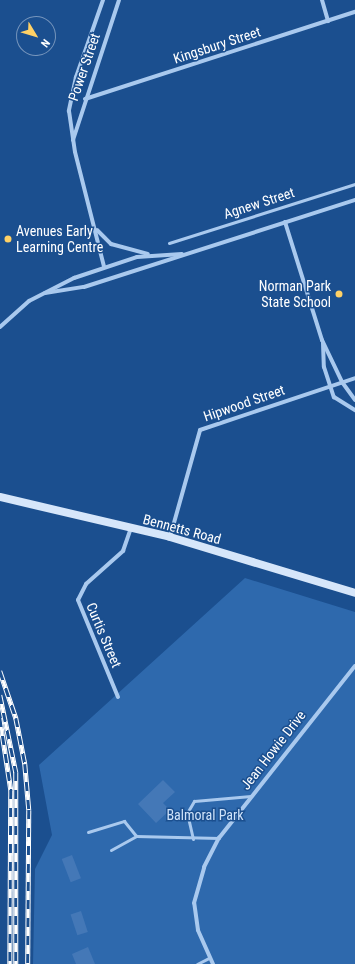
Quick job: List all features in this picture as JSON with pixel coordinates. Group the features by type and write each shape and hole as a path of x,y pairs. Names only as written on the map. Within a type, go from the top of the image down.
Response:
{"main road":[{"name":"Bennetts Road","path":"0,497 170,538 355,593"}],"street":[{"name":"Power Street","path":"103,0 70,104 73,142 104,267"},
{"name":"Power Street","path":"73,142 85,99 119,0"},
{"path":"322,0 328,21"},
{"name":"Kingsbury Street","path":"85,99 355,12"},
{"name":"Agnew Street","path":"45,293 75,290 355,200"},
{"path":"285,222 322,340 342,382 355,400"},
{"path":"95,228 112,244 157,256"},
{"name":"Agnew Street","path":"0,327 27,302 104,267 137,257 189,254"},
{"path":"322,340 324,367 330,386 337,400 355,410"},
{"name":"Hipwood Street","path":"170,538 200,430 355,378"},
{"name":"Curtis Street","path":"118,697 78,600 86,584 123,551 131,528"},
{"name":"Jean Howie Drive","path":"212,964 198,930 194,903 204,867 219,838 355,666"}],"lane":[{"name":"Agnew Street","path":"169,243 355,184"},
{"path":"193,839 187,813 194,801 251,796"},
{"path":"88,832 124,821 136,836"},
{"path":"111,850 136,836 193,839 219,838"},
{"path":"197,964 209,958"}],"green space":[{"name":"Balmoral Park","path":"245,578 355,612 355,964 33,964 35,869 52,835 39,765"}],"building":[{"path":"163,780 175,792 163,803 170,810 156,823 138,804"},
{"path":"72,855 81,878 71,882 62,859"},
{"path":"81,911 88,932 77,935 71,914"},
{"path":"88,947 95,964 76,964 72,954"}],"railway":[{"path":"0,671 16,718 25,764 29,810 28,964"},
{"path":"0,695 16,772 16,964"},
{"path":"0,718 11,790 10,964"}],"place":[{"name":"Avenues Early Learning Centre","path":"8,239"},
{"name":"Norman Park State School","path":"339,294"}]}
